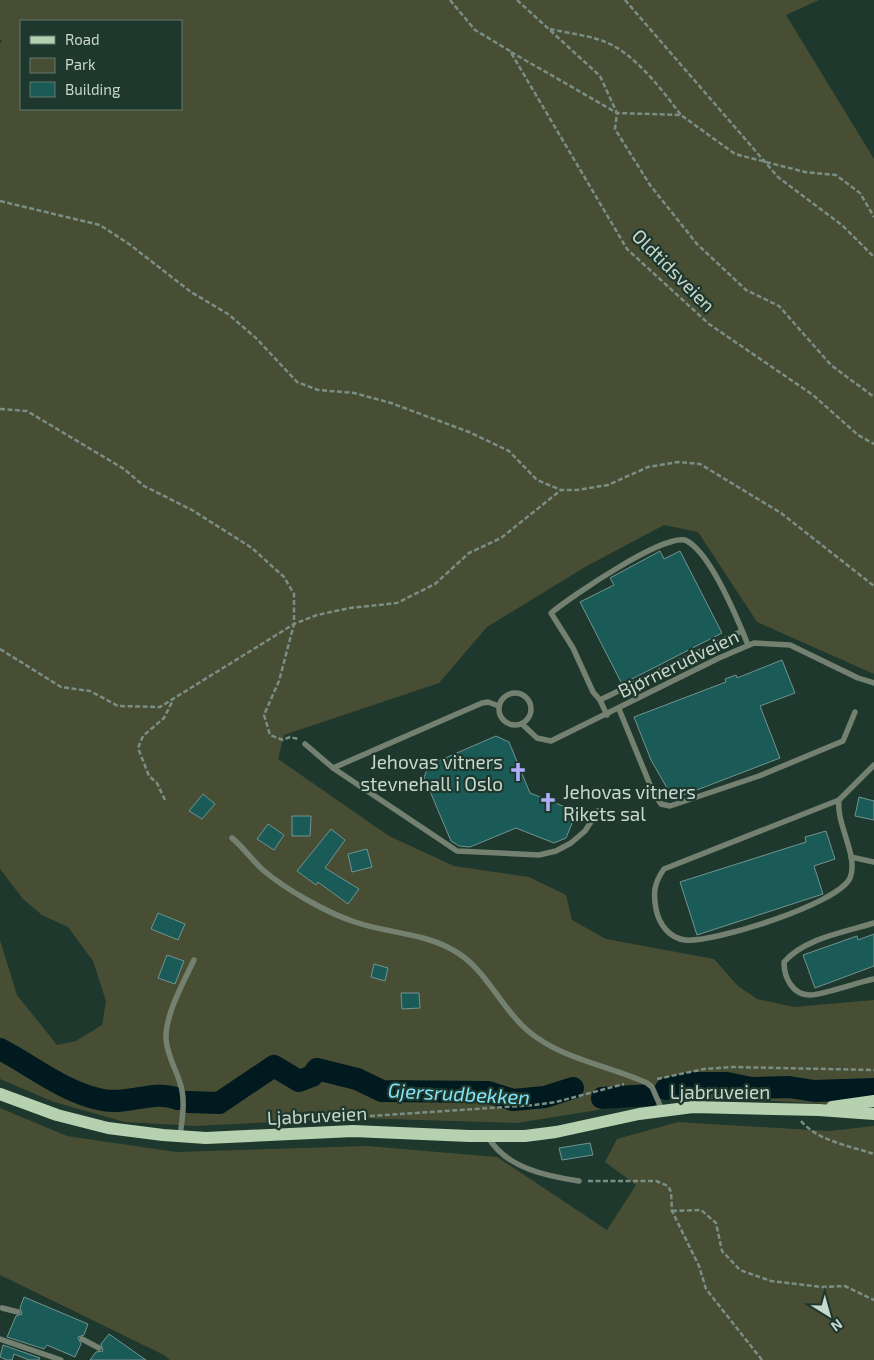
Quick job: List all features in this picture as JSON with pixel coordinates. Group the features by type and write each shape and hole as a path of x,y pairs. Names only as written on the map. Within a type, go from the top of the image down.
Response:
{"main road":[{"name":"Ljabruveien","path":"0,1094 82,1122 123,1130 180,1136 230,1138 353,1131 488,1137 525,1136 556,1132 662,1110 712,1106 874,1114"},
{"name":"Ljabruveien","path":"819,1110 874,1101"}],"lane":[{"path":"607,715 600,700 593,692 573,648 551,613 606,575 658,546 682,539 689,542 716,578 748,645"},
{"path":"600,700 742,631"},
{"name":"Bjørnerudveien","path":"522,724 537,738 551,741 607,715 718,658 748,645 766,642 790,645 858,678 874,683"},
{"path":"512,693 520,694 527,698 531,705 531,713 522,724 511,725 504,721 500,714 499,706 504,697 512,693"},
{"path":"333,768 482,703 488,702 499,706"},
{"path":"619,709 653,792 661,804 670,806 759,776 843,741 855,712"},
{"path":"305,744 333,768 447,846 465,852 538,855 556,851 580,835 598,811"},
{"path":"839,800 837,813 851,857 851,875 848,881 835,894 798,911 748,928 706,938 685,940 673,936 664,929 657,913 654,895 656,881 664,870 839,800 872,772 874,765"},
{"path":"232,838 263,870 283,886 334,914 371,927 434,942 456,952 481,973 528,1031 570,1054 642,1081 652,1087 662,1110"},
{"path":"851,857 874,862"},
{"path":"874,923 815,942 791,954 784,962 787,979 792,988 810,995 874,979"},
{"path":"180,1136 184,1108 183,1092 170,1058 166,1035 174,1006 194,960"},
{"path":"488,1137 495,1150 502,1156 538,1172 579,1182"},
{"path":"2,1308 18,1312"},
{"path":"0,1339 61,1360"},
{"path":"82,1339 99,1348"}],"path":[{"name":"Oldtidsveien","path":"450,0 475,30 510,51 627,249 708,324 813,395 858,435 874,444"},
{"path":"517,0 600,76 616,113 616,129 650,185 697,244 746,290 779,306 831,364 874,397"},
{"path":"625,0 788,187 843,226 874,257"},
{"path":"548,28 604,42 650,73 682,115 735,154 805,172 836,175 860,193 874,217"},
{"path":"510,51 616,113 682,115"},
{"path":"0,202 100,225 129,244 191,292 228,314 256,338 297,382 318,390 354,393 391,402 469,432 509,451 537,480 561,490 577,490 608,484 648,467 663,464 678,462 700,464 781,514 874,586"},
{"path":"0,409 27,411 124,468 144,486 192,510 252,548 284,577 294,594 294,624 279,681 264,715 270,735 283,740 290,737 298,739 305,744"},
{"path":"0,649 61,687 90,691 118,706 160,707 294,624 316,615 350,608 397,603 435,584 469,552 501,538 561,490"},
{"path":"165,800 157,783 149,776 138,748 143,736 164,718 173,700"},
{"path":"322,1119 539,1105 704,1069 733,1067 874,1070"},
{"path":"798,1110 799,1117 810,1130 874,1154"},
{"path":"579,1182 656,1181 668,1186 671,1192 672,1211 699,1266 706,1289 762,1360"},
{"path":"672,1211 701,1210 716,1223 722,1251 740,1270 771,1281 822,1287 845,1286 874,1300"}],"green space":[{"path":"0,0 819,0 786,15 874,159 874,674 757,622 698,532 664,525 585,567 487,627 439,683 284,735 278,759 389,836 454,866 529,877 566,895 572,920 606,939 714,959 738,986 757,999 794,1007 874,1000 874,1094 826,1104 742,1099 666,1099 517,1123 355,1118 195,1126 125,1122 54,1102 0,1079 0,940 17,995 57,1045 76,1041 102,1025 106,1001 93,961 68,927 42,915 23,899 0,869 0,43 2,41 0,39"},
{"path":"0,1108 67,1136 176,1152 367,1146 497,1157 607,1230 636,1185 605,1162 617,1139 678,1122 829,1131 874,1126 874,1360 170,1360 164,1355 0,1275"}],"building":[{"path":"660,551 664,559 680,551 722,633 622,684 580,602 614,585 610,578"},
{"path":"782,660 795,693 760,706 780,758 676,798 671,795 651,760 634,717 726,682 725,679 736,675 737,678"},
{"path":"496,736 509,742 530,793 568,808 573,821 566,838 554,843 516,828 470,847 459,846 451,841 424,777 429,765"},
{"path":"203,794 215,804 202,819 189,811"},
{"path":"859,797 874,801 874,820 855,816"},
{"path":"292,816 311,816 310,836 292,836"},
{"path":"268,824 284,835 274,850 257,839"},
{"path":"331,829 345,840 325,868 359,889 348,904 318,882 316,885 297,871"},
{"path":"826,831 835,859 814,866 823,894 697,935 680,882 806,842 805,837"},
{"path":"367,849 372,867 352,872 348,854"},
{"path":"158,913 185,924 178,940 151,929"},
{"path":"874,934 874,966 815,988 803,955 857,936 858,940"},
{"path":"167,955 184,961 175,984 158,978"},
{"path":"374,964 388,968 385,981 371,977"},
{"path":"401,993 419,993 420,1008 402,1009"},
{"path":"590,1143 593,1155 562,1160 559,1148"},
{"path":"24,1297 88,1324 84,1335 78,1337 81,1344 75,1357 47,1345 44,1349 7,1337 16,1316 22,1314 20,1308"},
{"path":"109,1334 146,1360 90,1360 96,1352 103,1351 101,1344"},
{"path":"3,1345 40,1358 39,1360 29,1360 14,1354 12,1360 7,1360 0,1357"}],"waterway":[{"name":"Gjersrudbekken","path":"0,1049 62,1085 103,1100 122,1101 151,1096 169,1096 178,1099"},
{"name":"Gjersrudbekken","path":"188,1102 219,1103 274,1066 299,1081 312,1076 317,1069 357,1079 382,1091 488,1092 513,1100 545,1097 573,1088"},
{"name":"Gjersrudbekken","path":"666,1089 690,1083 727,1083 751,1088 789,1087 814,1091 874,1089"},
{"name":"Gjersrudbekken","path":"602,1098 650,1095"}],"place":[{"name":"Jehovas vitners stevnehall i Oslo","path":"518,772"},
{"name":"Jehovas vitners Rikets sal","path":"548,802"}]}
